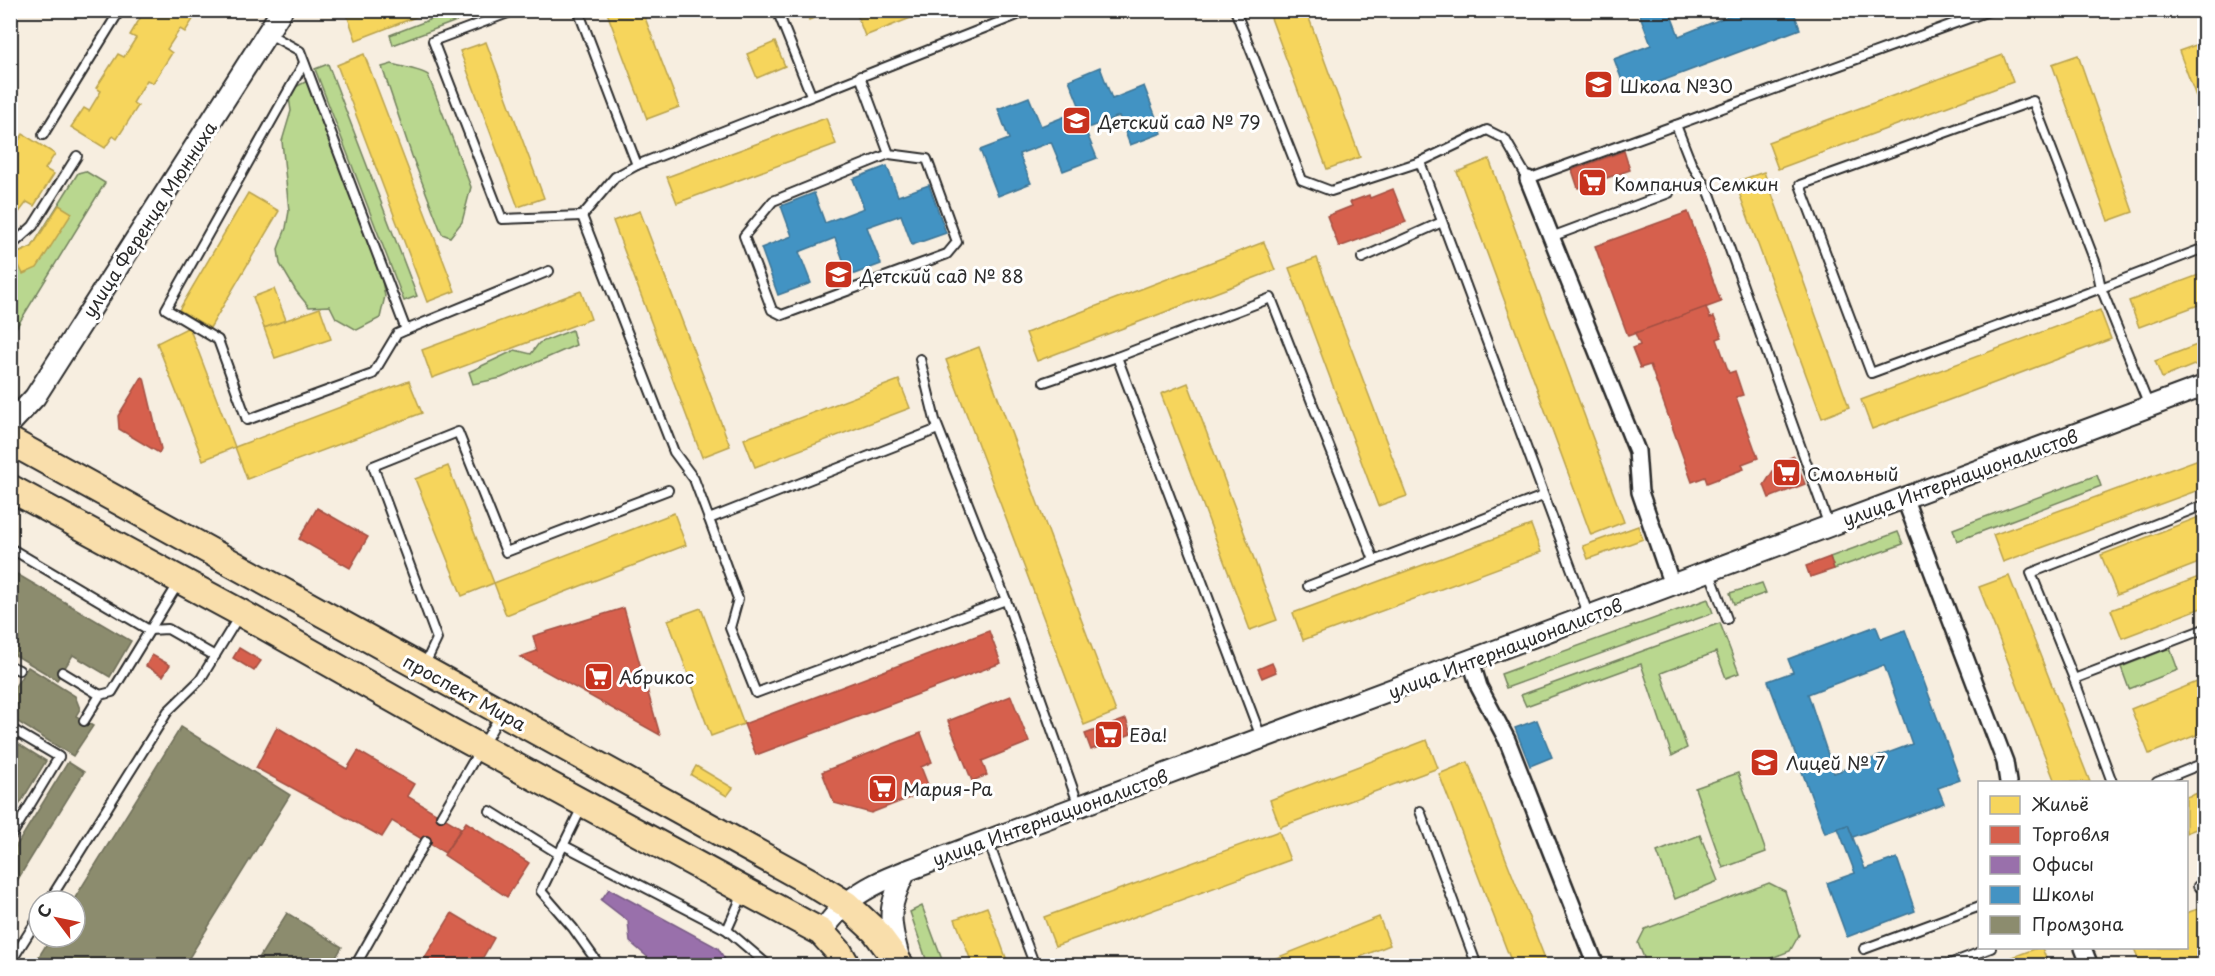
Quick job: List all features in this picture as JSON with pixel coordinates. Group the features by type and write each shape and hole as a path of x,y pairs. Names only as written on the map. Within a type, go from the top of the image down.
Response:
{"main road":[{"name":"проспект Мира","path":"10,441 846,904 875,931 901,965"},
{"path":"10,488 241,613 481,748 821,932 840,959"},
{"path":"450,731 471,695"},
{"path":"539,779 559,743"}],"street":[{"name":"улица Ференца Мюнниха","path":"10,424 35,397 282,10"},
{"path":"1528,179 1637,451 1640,492 1672,585"},
{"name":"улица Интернационалистов","path":"821,932 846,904 876,883 906,870 2205,386"},
{"path":"1904,497 2005,762 2008,781"},
{"path":"1471,661 1479,687 1507,740 1596,966"},
{"path":"901,965 892,935 890,914 895,891 906,870"},
{"path":"2083,949 2090,966"}],"lane":[{"path":"43,135 120,10"},
{"path":"516,10 433,41 502,219 582,216 615,177 637,165 1030,10"},
{"path":"578,10 637,165"},
{"path":"777,10 811,95"},
{"path":"1235,10 1302,180 1331,191 1420,162 1487,130 1505,139 1528,179 1991,10"},
{"path":"268,33 300,51 406,330"},
{"path":"304,63 166,309 218,340 247,420 373,374 397,334 549,271"},
{"path":"860,76 889,154"},
{"path":"2150,406 2101,288 2096,264 2033,101 1800,185 1871,373 2101,288 2205,248"},
{"path":"1676,124 1691,163 1710,194 1829,526"},
{"path":"889,154 927,159 957,242 947,254 793,311 782,315 772,310 744,236 773,201 889,154"},
{"path":"10,247 33,226 77,156"},
{"path":"1420,162 1590,617"},
{"path":"1551,237 1669,193"},
{"path":"582,216 674,452 694,479 709,519 738,599 730,628 756,693 1006,600"},
{"path":"1362,258 1442,222"},
{"path":"1044,382 1117,357 1271,298 1374,560"},
{"path":"1117,357 1261,739"},
{"path":"920,359 938,429 1006,600 1079,806"},
{"path":"709,519 938,429"},
{"path":"423,668 437,639 373,466 458,432 506,552 668,489"},
{"path":"1308,586 1543,496"},
{"path":"2111,781 2074,679 2031,573 2205,505"},
{"path":"10,548 149,630 168,629 215,656"},
{"path":"1709,571 1727,619"},
{"path":"84,721 100,695 112,692 180,580"},
{"path":"57,889 168,711 200,681 241,613"},
{"path":"2074,679 2205,629"},
{"path":"10,666 19,670"},
{"path":"63,672 100,695"},
{"path":"441,816 502,712"},
{"path":"10,838 59,757 12,731"},
{"path":"2162,781 2205,763"},
{"path":"584,803 540,891 573,928 600,966"},
{"path":"490,811 559,854"},
{"path":"1420,811 1477,966"},
{"path":"987,840 1035,966"},
{"path":"355,966 426,841"},
{"path":"563,845 726,930 769,966"},
{"path":"726,930 744,891"},
{"path":"1864,949 1978,907"},
{"path":"10,963 27,936"},
{"path":"1944,966 1988,949"}],"green space":[{"path":"455,10 483,11 393,45 390,35"},
{"path":"328,64 417,296 404,301 315,69"},
{"path":"392,64 428,75 471,187 462,222 450,237 442,234 412,156 382,67"},
{"path":"309,80 379,266 385,296 380,318 357,330 336,318 330,306 309,307 296,291 280,264 278,249 286,228 289,211 282,141 291,111 288,91"},
{"path":"85,171 105,183 11,336 11,256 32,247 78,173"},
{"path":"572,330 576,345 501,378 473,384 469,372 515,350 531,354 539,343"},
{"path":"2097,475 2101,486 1957,541 1953,529"},
{"path":"1898,532 1903,544 1834,569 1830,557"},
{"path":"1762,583 1766,593 1734,604 1730,593"},
{"path":"1708,599 1713,613 1506,688 1501,674"},
{"path":"1720,623 1739,673 1726,678 1716,652 1661,673 1687,748 1672,756 1641,664 1526,706 1521,695"},
{"path":"2170,648 2178,670 2129,689 2121,667"},
{"path":"1738,773 1766,852 1723,868 1695,788"},
{"path":"1700,835 1718,881 1675,899 1657,852"},
{"path":"1769,883 1785,891 1799,935 1790,951 1753,965 1647,965 1638,943 1645,929"},
{"path":"922,906 944,965 928,965 910,912"}],"building: Жильё":[{"path":"145,10 199,10 185,32 180,29 167,49 172,53 153,83 147,80 133,103 138,106 117,139 113,136 105,148 71,127 84,108 89,111 101,91 96,88 118,54 124,57 136,38 130,35"},
{"path":"349,10 434,10 356,40 346,12"},
{"path":"606,10 642,10 679,107 647,119"},
{"path":"806,10 833,10 809,20"},
{"path":"855,10 931,10 865,36"},
{"path":"1268,10 1306,10 1360,157 1327,169"},
{"path":"486,42 544,198 518,207 460,51"},
{"path":"775,42 785,66 757,78 747,54"},
{"path":"2204,42 2204,118 2179,51"},
{"path":"364,54 455,291 427,302 337,65"},
{"path":"2003,55 2013,82 1778,169 1768,142"},
{"path":"2078,55 2133,212 2108,221 2052,64"},
{"path":"826,118 836,144 677,203 667,177"},
{"path":"10,133 20,139 23,134 55,154 45,169 54,174 34,206 27,202 10,224"},
{"path":"1489,159 1624,522 1591,535 1457,172"},
{"path":"1764,172 1849,407 1822,418 1735,182"},
{"path":"248,193 279,211 210,328 179,310"},
{"path":"59,205 72,213 37,268 23,274 14,255 32,247"},
{"path":"640,211 730,446 702,457 613,221"},
{"path":"1264,242 1275,270 1037,361 1026,333"},
{"path":"1317,258 1407,496 1378,506 1289,268"},
{"path":"2204,273 2204,303 2139,327 2129,301"},
{"path":"274,289 286,320 264,328 253,297"},
{"path":"581,291 591,319 432,378 422,350"},
{"path":"320,308 331,339 275,358 264,328"},
{"path":"2100,310 2111,339 1872,429 1861,400"},
{"path":"189,327 235,447 203,460 157,343"},
{"path":"2202,343 2204,361 2162,378 2155,361"},
{"path":"979,347 1116,712 1084,725 946,360"},
{"path":"899,380 910,408 755,467 744,439"},
{"path":"409,381 422,413 247,479 235,447"},
{"path":"1188,383 1277,620 1250,630 1161,394"},
{"path":"2204,457 2204,488 2003,562 1993,535"},
{"path":"448,466 494,583 462,596 415,479"},
{"path":"674,513 686,545 506,615 494,583"},
{"path":"2204,515 2204,561 2117,595 2101,555"},
{"path":"1531,525 1541,552 1303,640 1293,613"},
{"path":"1638,526 1643,539 1588,559 1583,546"},
{"path":"2204,575 2204,607 2122,638 2111,610"},
{"path":"2009,576 2090,781 2055,781 1979,587"},
{"path":"701,608 744,724 711,736 668,620"},
{"path":"2204,679 2204,732 2149,754 2131,709"},
{"path":"1427,740 1438,768 1280,827 1270,800"},
{"path":"1468,762 1548,966 1513,966 1439,774"},
{"path":"696,766 733,788 727,796 691,775"},
{"path":"2204,791 2204,826 2188,832 2188,796"},
{"path":"1279,831 1290,860 1055,946 1044,917"},
{"path":"2204,898 2204,948 2199,950 2195,958 2196,962 2201,960 2203,966 2141,966 2134,949 2188,949 2188,912 2198,909"},
{"path":"987,907 1009,966 973,966 955,919"},
{"path":"1379,917 1390,945 1337,966 1256,966"},
{"path":"2034,949 2042,949 2049,966 1989,966"}],"building: Торговля":[{"path":"1624,151 1630,170 1578,188 1572,170"},
{"path":"1393,189 1406,222 1339,247 1327,216 1352,206 1350,202 1369,195 1370,198"},
{"path":"1688,212 1721,302 1628,336 1595,246"},
{"path":"1706,307 1710,318 1714,317 1722,337 1717,339 1729,373 1735,371 1743,395 1736,397 1758,458 1742,464 1744,469 1707,483 1705,477 1692,482 1650,365 1640,368 1632,348 1640,345 1635,333"},
{"path":"142,377 161,449 159,453 119,429 118,416"},
{"name":"Смольный","path":"1794,456 1805,484 1769,498 1764,485 1778,463"},
{"path":"317,508 368,537 350,568 299,539"},
{"path":"1830,557 1834,569 1810,577 1806,566"},
{"name":"Абрикос","path":"624,608 660,735 520,657 537,651 533,636"},
{"path":"989,631 1001,663 756,755 744,724"},
{"path":"239,648 261,661 254,671 233,658"},
{"path":"152,655 170,665 163,676 146,666"},
{"path":"1272,663 1276,672 1262,678 1258,669"},
{"path":"1011,696 1029,742 982,761 987,775 972,781 948,721"},
{"name":"Еда!","path":"1126,719 1131,734 1091,750 1085,734"},
{"path":"277,727 347,769 358,751 414,784 407,796 461,828 445,853 392,821 382,837 256,768"},
{"path":"921,733 932,762 921,767 930,790 871,813 834,803 822,772"},
{"path":"466,822 529,863 507,897 444,855"},
{"path":"452,913 494,938 478,966 436,966 424,959"}],"building: Офисы":[{"path":"609,889 718,948 729,966 658,966 630,942 628,921 601,900"}],"building: Школы":[{"path":"1638,10 1669,10 1679,36 1743,10 1793,10 1800,29 1627,94 1614,59 1651,45"},
{"path":"1100,67 1112,99 1144,86 1162,133 1130,145 1119,116 1085,129 1097,158 1063,171 1051,142 1019,154 1031,183 998,196 980,150 1009,139 998,109 1029,97 1041,126 1081,110 1069,80"},
{"path":"887,166 898,196 929,185 946,233 912,245 901,215 867,227 881,264 849,276 835,238 799,252 811,283 778,295 761,248 792,236 781,206 814,193 825,223 864,208 853,179"},
{"path":"1876,626 1881,639 1905,630 1960,780 1938,788 1944,803 1853,837 1848,825 1825,833 1768,681 1793,672 1788,659","holes":["1884,665 1912,744 1834,773 1808,694"]},
{"path":"1537,720 1552,757 1530,766 1515,728"},
{"path":"1848,825 1865,869 1897,858 1915,911 1847,937 1827,883 1855,873 1838,828"}],"building: Промзона":[{"path":"10,570 131,641 110,677 73,655 57,680 10,652"},
{"path":"28,667 75,696 80,709 76,716 93,726 73,756 10,717 10,694"},
{"path":"181,727 290,795 184,966 33,966 44,949 87,949 87,889 80,889"},
{"path":"17,743 46,761 10,820 10,754"},
{"path":"68,762 84,772 10,892 10,856"},
{"path":"287,913 342,947 331,966 254,966"}],"place":[{"name":"Школа №30","path":"1599,85"},
{"name":"Детский сад № 79","path":"1077,121"},
{"name":"Компания Семкин","path":"1593,183"},
{"name":"Детский сад № 88","path":"839,275"},
{"name":"Смольный","path":"1786,473"},
{"name":"Абрикос","path":"598,676"},
{"name":"Еда!","path":"1108,734"},
{"name":"Лицей № 7","path":"1765,762"},
{"name":"Мария-Ра","path":"882,788"}]}
